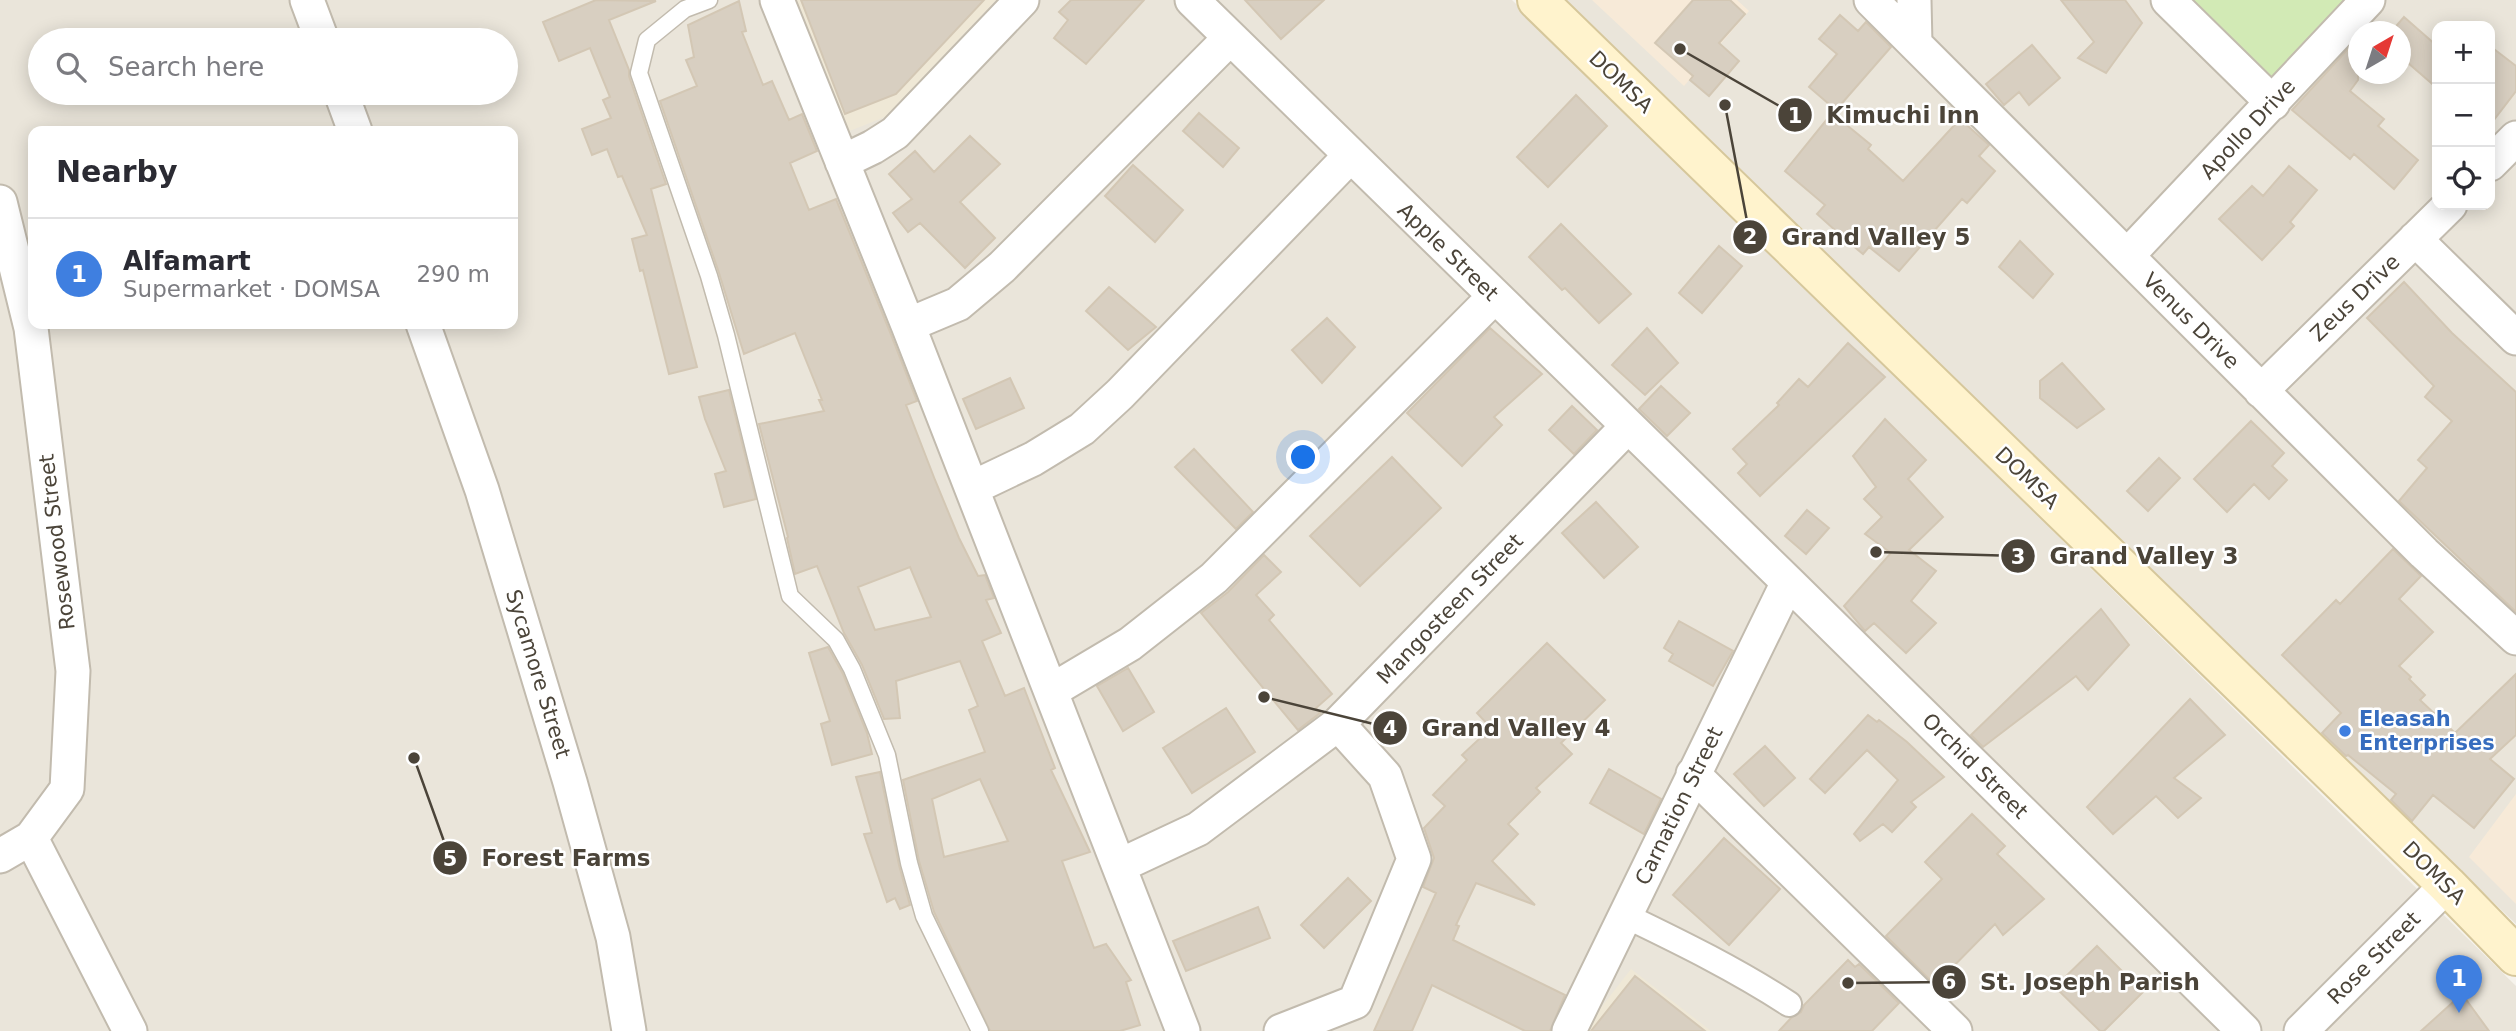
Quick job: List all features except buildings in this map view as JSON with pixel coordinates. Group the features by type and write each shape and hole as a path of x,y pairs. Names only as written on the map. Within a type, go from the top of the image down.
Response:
{"main road":[{"name":"DOMSA","path":"1537,0 2516,956"}],"street":[{"path":"307,0 318,28"},
{"path":"777,0 908,325 1183,1031"},
{"path":"842,162 895,133 1021,0"},
{"name":"Apple Street","path":"1192,0 1706,502"},
{"name":"Venus Drive","path":"1871,0 2424,553 2516,638"},
{"path":"1914,0 1915,44"},
{"path":"2168,0 2273,103"},
{"name":"Apollo Drive","path":"2127,256 2368,0"},
{"path":"908,325 958,304 1002,267 1230,37"},
{"path":"345,105 353,126"},
{"path":"2495,159 2516,138"},
{"path":"972,488 1033,459 1082,429 1120,394 1350,156"},
{"name":"Rosewood Street","path":"0,202 28,316"},
{"name":"Zeus Drive","path":"2261,391 2445,210"},
{"path":"2415,239 2516,338"},
{"path":"1051,691 1130,644 1214,578 1494,297"},
{"name":"Rosewood Street","path":"0,856 31,838 67,789 73,671 31,329"},
{"name":"Sycamore Street","path":"425,329 482,490 570,782 613,937 629,1031"},
{"name":"Mangosteen Street","path":"1119,866 1198,829 1338,724 1628,426"},
{"name":"Orchid Street","path":"1706,502 2244,1031"},
{"name":"Carnation Street","path":"1569,1031 1788,582"},
{"path":"1281,1031 1355,1002 1414,859 1385,776 1338,724"},
{"path":"1693,774 1955,1031"},
{"path":"31,838 131,1031"},
{"name":"Rose Street","path":"2301,1031 2446,885"},
{"path":"1626,916 1687,945 1755,982 1788,1004"}],"lane":[{"path":"709,0 685,9 647,40 639,73 709,276 790,596 836,640 852,668 887,755 909,863 924,916 980,1031"}],"shaded area":[{"path":"0,0 1512,0 2516,986 2516,1031 0,1031"},
{"path":"793,0 996,0 885,117 847,132"},
{"path":"1565,0 2516,0 2516,924 1780,211"},
{"path":"1592,0 1737,0 1749,11 1684,86"},
{"path":"2516,794 2516,904 2469,857"},
{"path":"1631,969 1711,1031 1583,1031"}],"green space":[{"path":"2191,0 2347,0 2273,80"}],"place":[{"name":"Kimuchi Inn","path":"1680,49"},
{"name":"Grand Valley 5","path":"1725,105"},
{"name":"Grand Valley 3","path":"1876,552"},
{"name":"Grand Valley 4","path":"1264,697"},
{"name":"Eleasah Enterprises","path":"2345,731"},
{"name":"Forest Farms","path":"414,758"},
{"name":"St. Joseph Parish","path":"1848,983"},
{"name":"Alfamart","path":"2459,1013"}]}
